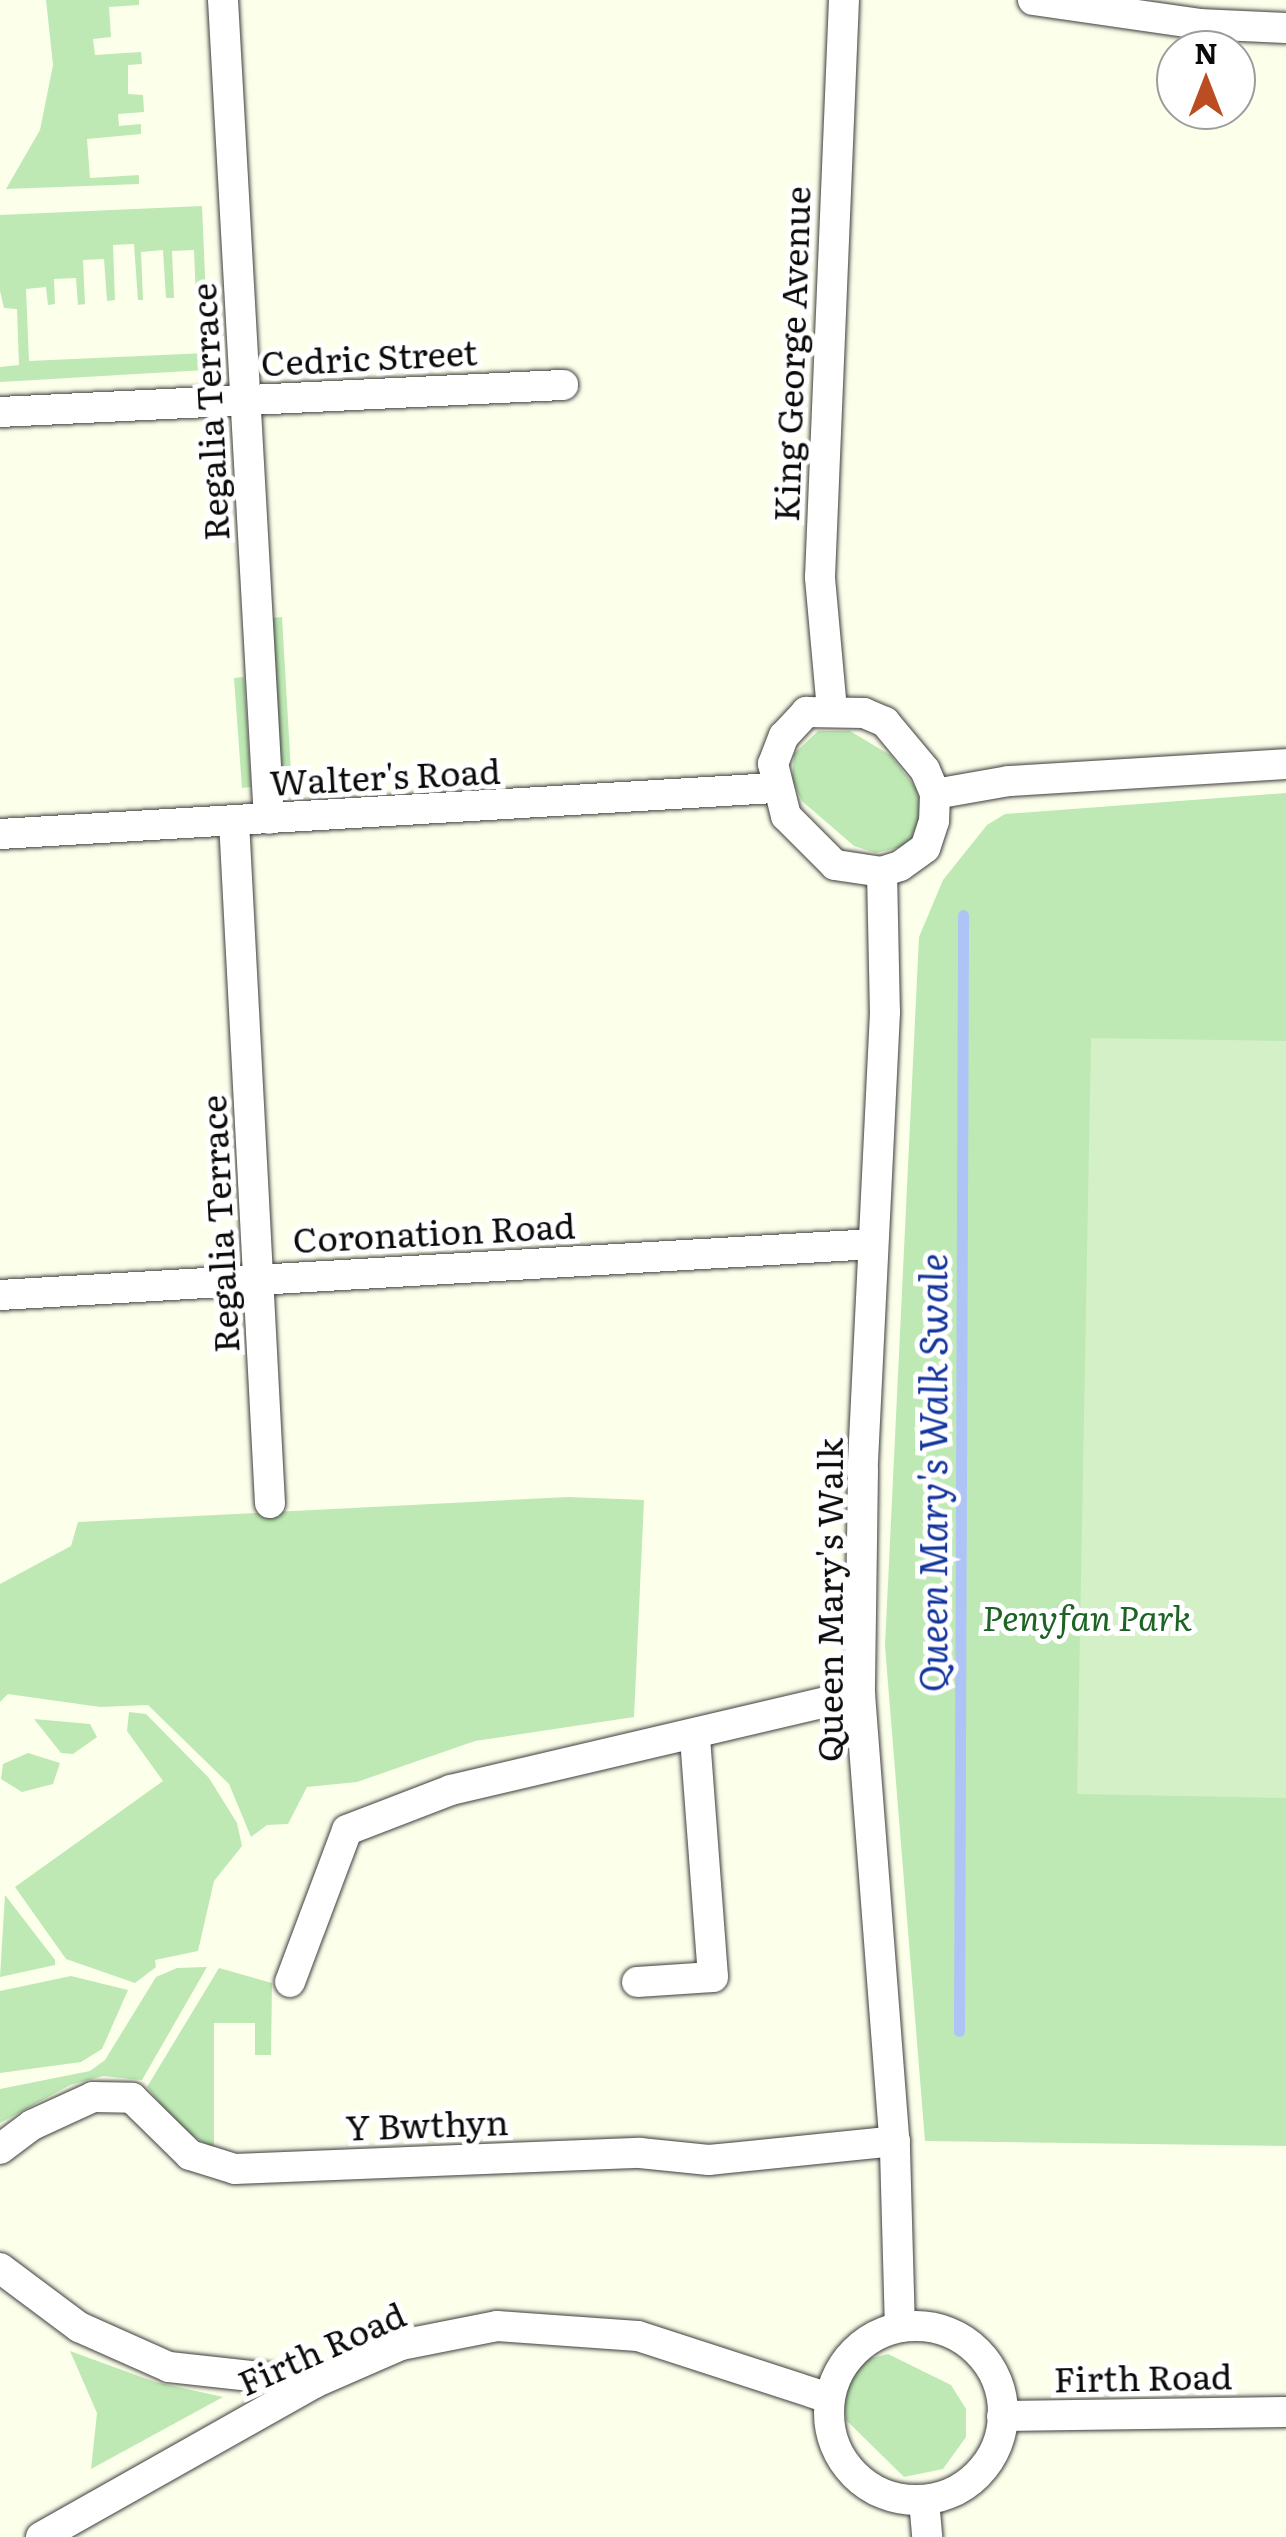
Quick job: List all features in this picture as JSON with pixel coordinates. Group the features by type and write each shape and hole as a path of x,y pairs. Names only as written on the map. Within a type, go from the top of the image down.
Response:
{"street":[{"name":"Regalia Terrace","path":"223,0 269,819"},
{"name":"King George Avenue","path":"832,710 820,577 844,0"},
{"path":"1033,0 1199,24 1286,28"},
{"name":"Cedric Street","path":"0,412 563,385"},
{"path":"832,710 885,722 909,746 935,794 925,848 882,872 835,865 804,841 775,788 774,764 784,736 806,712 832,710"},
{"path":"935,794 1010,781 1286,764"},
{"name":"Walter's Road","path":"0,834 775,788"},
{"name":"Regalia Terrace","path":"234,821 270,1503"},
{"name":"Queen Mary's Walk","path":"882,872 884,1012 860,1694 895,2141 900,2327"},
{"name":"Coronation Road","path":"0,1295 873,1244"},
{"path":"290,1982 347,1830 451,1790 860,1694"},
{"path":"637,1982 714,1977 695,1735"},
{"name":"Y Bwthyn","path":"0,2149 93,2097 132,2098 190,2155 235,2168 640,2153 709,2160 895,2141"},
{"path":"0,2268 79,2327 170,2367 314,2384"},
{"name":"Firth Road","path":"40,2537 314,2384 400,2345 532,2326 638,2336 829,2398"},
{"path":"928,2326 978,2351 994,2374 1002,2416 992,2455 974,2478 924,2500 896,2498 851,2472 836,2449 829,2398 854,2352 900,2327 928,2326"},
{"name":"Firth Road","path":"1002,2416 1286,2412"},
{"path":"924,2500 927,2537"}],"green space":[{"path":"46,0 139,0 139,5 109,7 111,37 93,39 95,55 141,52 142,64 128,65 128,94 143,95 144,112 118,114 119,126 141,124 141,134 87,139 90,178 139,175 139,184 6,189 40,130 53,65"},
{"path":"202,206 206,299 196,299 194,250 172,251 174,298 166,298 163,250 141,252 143,300 138,300 134,244 113,245 115,300 107,301 104,259 83,260 85,304 78,305 76,278 54,279 55,304 48,305 46,287 26,289 29,361 207,353 205,370 0,382 0,367 19,365 17,309 4,308 0,291 0,215"},
{"path":"282,617 291,771 298,784 292,789 282,773 271,618"},
{"path":"244,677 251,787 242,788 234,678"},
{"path":"818,731 850,731 890,755 916,788 922,811 914,844 876,853 854,846 802,801 792,780 794,754"},
{"name":"Penyfan Park","path":"1286,793 1286,2146 925,2141 885,1646 919,937 943,880 987,825 1005,814"},
{"path":"1091,1038 1286,1041 1286,1798 1077,1794"},
{"path":"568,1497 644,1500 634,1717 475,1741 357,1782 307,1787 288,1824 267,1825 251,1837 229,1784 148,1705 100,1707 8,1694 0,1702 0,1584 71,1546 78,1522"},
{"path":"129,1712 146,1714 209,1778 237,1823 242,1846 214,1881 198,1951 155,1960 156,1967 135,1983 66,1959 15,1887 163,1781 127,1731"},
{"path":"34,1719 90,1724 97,1737 73,1754 61,1753"},
{"path":"28,1753 60,1763 53,1784 22,1792 1,1779 3,1764"},
{"path":"5,1895 55,1960 55,1965 0,1977"},
{"path":"207,1967 142,2080 103,2076 70,2085 0,2123 0,2089 90,2071 105,2060 156,1977 177,1968"},
{"path":"219,1968 272,1983 271,2055 255,2055 255,2023 214,2023 214,2149 179,2127 147,2087"},
{"path":"71,1976 128,1990 102,2049 81,2062 0,2073 0,1991"},
{"path":"70,2351 155,2382 223,2397 91,2469 97,2413"},
{"path":"888,2354 951,2385 966,2409 966,2437 943,2469 904,2477 846,2420 844,2392 853,2374 868,2359"}],"waterway":[{"name":"Queen Mary's Walk Swale","path":"959,2031 963,915"}]}
